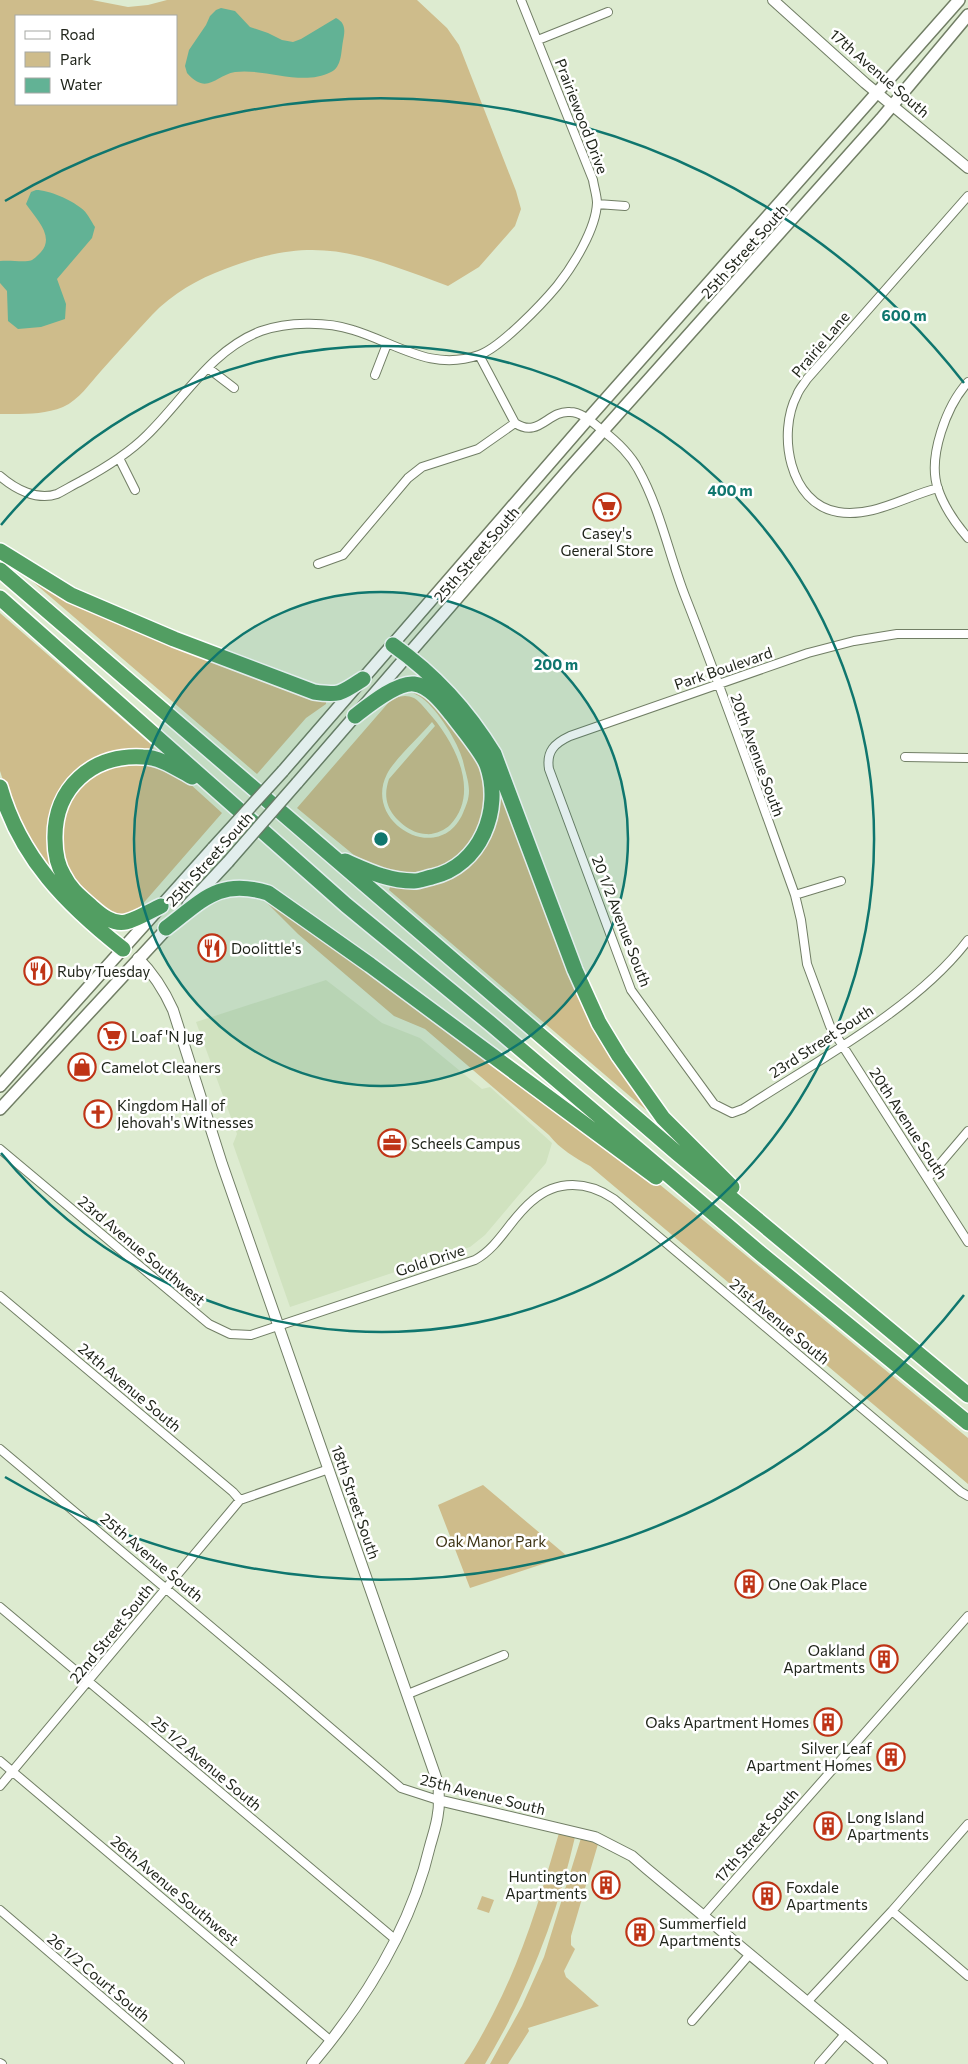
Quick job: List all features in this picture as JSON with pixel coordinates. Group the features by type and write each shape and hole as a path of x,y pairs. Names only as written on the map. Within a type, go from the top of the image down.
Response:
{"highway":[{"path":"0,551 71,595 174,639 314,692 329,695 342,694 363,679"},
{"path":"0,570 802,1258 968,1395"},
{"path":"0,598 346,905 491,1024 761,1254 968,1423"},
{"path":"393,645 408,655 461,707 480,731 494,754 575,970 599,1023 618,1056 663,1118 802,1258"},
{"path":"328,853 382,877 415,881 443,874 462,863 479,845 489,820 492,796 486,764 460,725 443,704 427,690 415,684 405,685 383,696 355,716"},
{"path":"161,906 125,922 109,920 76,893 64,877 58,862 54,823 60,804 72,783 92,768 116,758 144,756 169,764 224,797"},
{"path":"0,787 10,815 28,851 42,872 59,892 123,949"},
{"path":"166,928 208,896 220,890 231,887 252,888 268,893 378,971 761,1254"}],"main road":[{"name":"25th Street South","path":"0,1086 283,771 588,419 959,0"},
{"name":"25th Street South","path":"0,1108 228,862 603,431 893,105 968,15"},
{"name":"18th Street South","path":"123,949 138,958"}],"street":[{"name":"Prairiewood Drive","path":"0,476 22,491 38,496 55,494 105,468 148,434 183,393 238,342 281,325 316,324 352,329 412,355 430,359 454,360 479,355 496,346 554,289 571,268 583,246 597,204 593,180 521,0"},
{"name":"17th Avenue South","path":"774,0 876,93 968,168"},
{"path":"538,40 608,12"},
{"name":"Prairie Lane","path":"938,488 864,512 838,512 819,505 805,493 798,483 791,465 787,442 788,430 796,395 807,379 968,196"},
{"path":"597,204 625,206"},
{"path":"375,375 387,344"},
{"path":"318,564 343,555 408,478 422,467 478,448 515,423 479,355"},
{"path":"208,368 234,388"},
{"path":"968,382 958,393 952,404 941,431 936,458 938,488 946,508 968,538"},
{"name":"20th Avenue South","path":"515,423 521,427 531,428 569,411 588,419 603,431 618,445 637,468 652,500 795,895 801,920 807,964 830,1026 968,1242"},
{"path":"119,458 135,490"},
{"name":"Park Boulevard","path":"562,802 549,769 548,760 549,752 560,741 808,652 854,641 897,634 968,634"},
{"path":"905,757 968,758"},
{"name":"20 1/2 Avenue South","path":"562,802 632,990 686,1067"},
{"path":"795,895 841,881"},
{"name":"23rd Street South","path":"686,1067 714,1104 732,1113 743,1109 900,1006 955,957 968,940"},
{"name":"18th Street South","path":"138,958 154,974 164,989 173,1010 222,1164 408,1694 438,1786 439,1812 426,1863 396,1940 382,1968 331,2041 312,2064"},
{"path":"928,1178 968,1131"},
{"name":"23rd Avenue Southwest","path":"0,1149 209,1324 230,1334 251,1335 279,1326"},
{"name":"Gold Drive","path":"279,1326 475,1260 496,1244 531,1201 547,1191 566,1185"},
{"name":"21st Avenue South","path":"566,1185 595,1187 614,1199 968,1496"},
{"name":"24th Avenue South","path":"0,1296 227,1486 240,1500"},
{"name":"25th Avenue South","path":"0,1449 401,1788 438,1800 595,1837 632,1856 882,2064"},
{"path":"240,1500 329,1469"},
{"name":"22nd Street South","path":"0,1786 240,1500"},
{"name":"25 1/2 Avenue South","path":"0,1607 396,1940"},
{"name":"17th Street South","path":"704,1915 968,1616"},
{"path":"408,1694 504,1655"},
{"name":"26th Avenue Southwest","path":"0,1761 331,2041"},
{"path":"808,2001 892,1911 968,1824"},
{"name":"26 1/2 Court South","path":"0,1910 180,2064"},
{"path":"892,1911 968,1976"},
{"path":"692,2021 750,1954"},
{"path":"819,2064 846,2033"}],"shaded area":[{"name":"Scheels Campus","path":"326,980 382,1023 420,1038 482,1089 490,1087 552,1143 546,1163 485,1235 470,1247 290,1307 233,1144 237,1134 196,1022"}],"green space":[{"path":"0,0 92,0 128,7 148,5 167,0 417,0 447,28 459,45 516,191 521,209 515,226 479,267 448,286 389,265 338,252 313,250 286,252 257,258 205,277 168,300 84,391 69,404 55,410 24,414 0,414"},
{"path":"34,576 326,702 326,704 306,718 257,774 32,581"},
{"path":"0,613 154,747 152,752 132,750 113,753 95,759 79,769 66,782 56,798 50,816 48,836 51,856 64,887 44,861 19,818 0,771"},
{"path":"409,688 430,698 479,761 486,786 482,822 468,848 447,865 415,876 394,875 366,865 297,808 389,702 398,697 408,696 421,704 446,736 460,766 464,782 464,797 459,812 450,825 432,834 420,833 409,829 390,810 386,798 389,779 435,726 432,722 390,768 382,792 385,808 394,822 407,832 422,837 438,837 452,829 463,813 469,791 463,761 457,745 441,718 428,703 409,691"},
{"path":"143,760 178,773 222,813 140,907 128,914 120,915 110,913 79,888 62,859 59,818 89,773"},
{"path":"494,774 557,934 651,1107 646,1110 389,890 391,884 472,859"},
{"path":"267,895 642,1170 968,1438 968,1484 590,1166 563,1149 425,1029 394,1016 298,934 261,897"},
{"name":"Oak Manor Park","path":"483,1485 567,1556 470,1588 438,1505"},
{"path":"559,1833 575,1837 568,1867 539,1954 514,2010 485,2064 464,2064 476,2046 504,1992 538,1902"},
{"path":"581,1838 598,1844 571,1936 571,1945 575,1949 564,1971 566,1977 599,2006 528,2028 529,2031 508,2064 490,2064 522,2006 544,1957"},
{"path":"482,1896 494,1900 489,1913 477,1909"}],"water":[{"path":"221,8 235,11 250,27 282,40 293,42 336,18 342,22 344,31 339,63 335,70 331,72 308,78 247,71 228,74 206,84 200,83 187,73 185,66 189,50 210,16"},
{"path":"36,190 53,194 77,205 85,212 95,227 92,238 57,279 66,304 65,319 41,327 18,329 8,321 7,291 0,283 0,261 30,261 45,246 45,234 26,204 31,192"}],"place":[{"name":"Casey's General Store","path":"607,507"},
{"name":"Doolittle's","path":"212,948"},
{"name":"Ruby Tuesday","path":"38,971"},
{"name":"Loaf 'N Jug","path":"112,1036"},
{"name":"Camelot Cleaners","path":"82,1067"},
{"name":"Kingdom Hall of Jehovah's Witnesses","path":"98,1114"},
{"name":"Scheels Campus","path":"392,1143"},
{"name":"One Oak Place","path":"749,1584"},
{"name":"Oakland Apartments","path":"884,1659"},
{"name":"Oaks Apartment Homes","path":"828,1722"},
{"name":"Silver Leaf Apartment Homes","path":"891,1757"},
{"name":"Long Island Apartments","path":"828,1826"},
{"name":"Huntington Apartments","path":"606,1885"},
{"name":"Foxdale Apartments","path":"767,1896"},
{"name":"Summerfield Apartments","path":"640,1932"}]}
